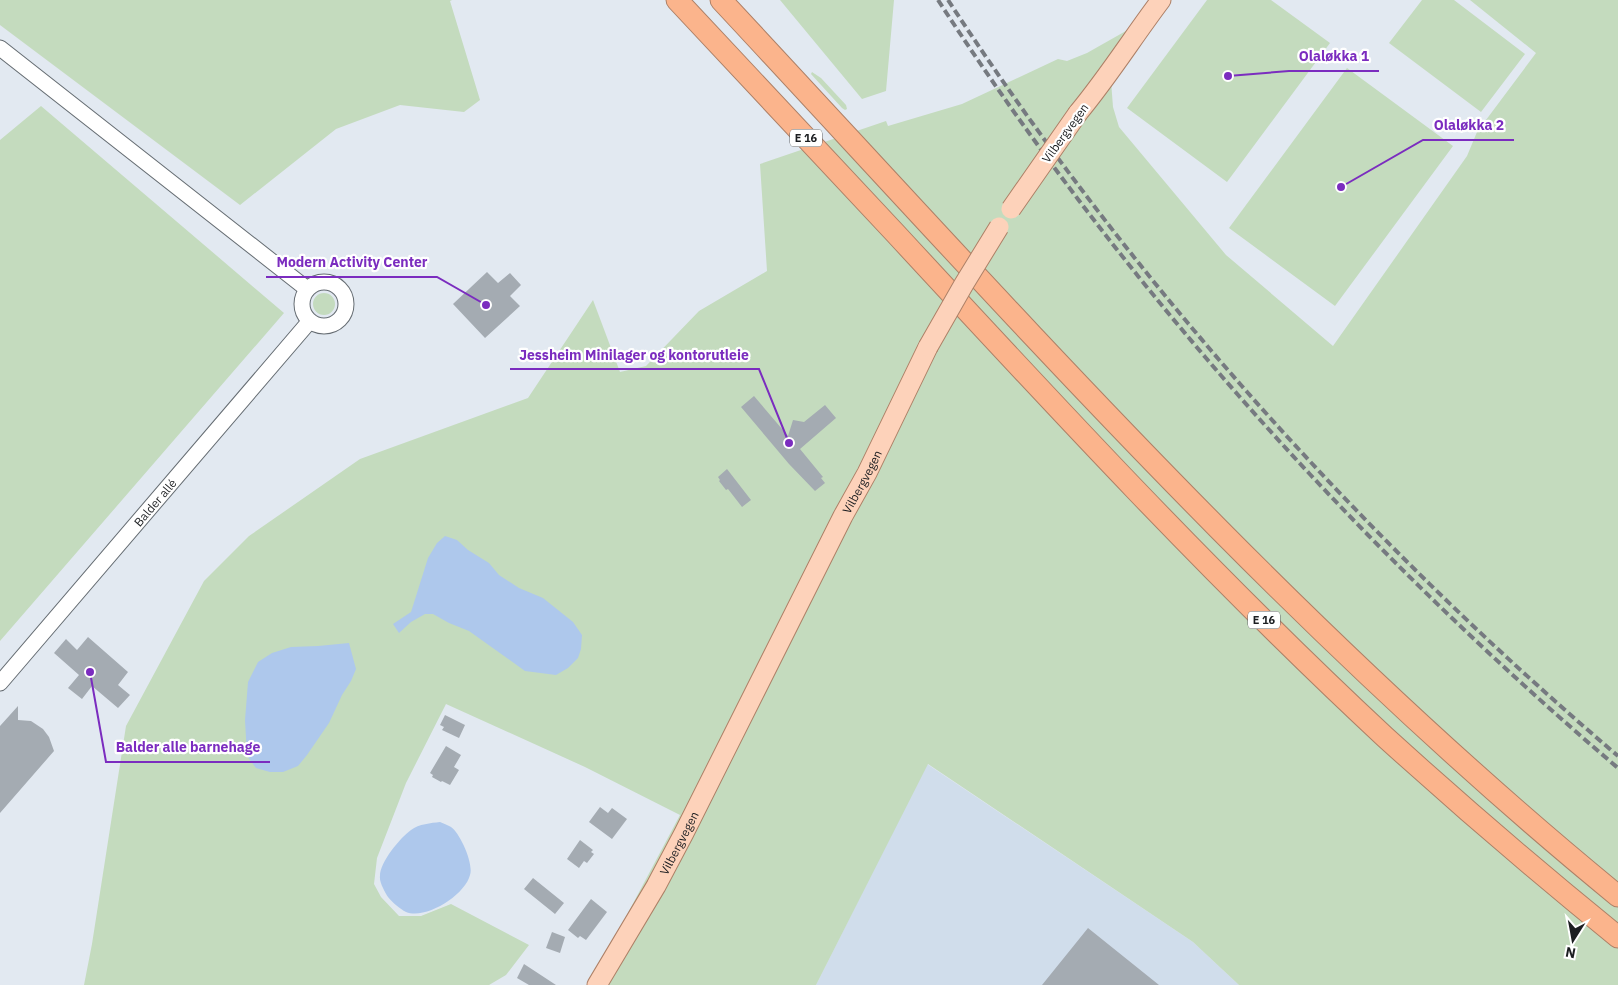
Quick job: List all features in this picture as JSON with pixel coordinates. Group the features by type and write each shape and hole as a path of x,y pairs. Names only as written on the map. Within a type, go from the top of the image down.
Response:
{"highway":[{"name":"E 16","path":"677,0 1024,373 1197,553 1385,736 1509,847 1618,937"},
{"name":"E 16","path":"720,0 1100,406 1310,621 1477,776 1618,896"},
{"name":"E 16","path":"739,0 787,58 792,77"}],"main road":[{"name":"Vilbergvegen","path":"597,985 656,886 684,833 843,516 867,473 928,347 964,284 999,227 1078,113 1098,90 1161,0"}],"street":[{"path":"0,48 307,289"},
{"path":"319,282 333,284 343,293 346,306 341,319 329,326 315,325 309,322 304,316 301,302 307,289 319,282"},
{"name":"Balder allé","path":"0,683 309,322"}],"shaded area":[{"path":"927,764 1193,942 1239,985 816,985"}],"green space":[{"path":"0,0 452,0 450,1 480,100 464,112 400,105 336,129 240,205 0,25"},
{"path":"780,0 894,0 886,91 862,99"},
{"path":"1207,0 1271,0 1330,43 1227,182 1127,108"},
{"path":"1422,0 1454,0 1525,54 1481,112 1389,43"},
{"path":"1470,0 1618,0 1618,985 1239,985 1193,942 928,764 816,985 588,985 680,815 585,767 446,704 406,783 377,858 374,884 381,897 399,916 421,916 451,904 529,945 506,975 489,985 84,985 126,726 204,581 249,536 360,459 528,398 593,300 620,372 646,366 699,311 767,271 760,164 886,121 888,126 962,104 1058,59 1067,61 1087,53 1147,19 1111,81 1113,107 1119,127 1226,255 1333,346 1467,156 1477,132 1536,53"},
{"path":"1347,68 1453,146 1335,306 1229,228"},
{"path":"812,72 821,78 846,105 847,109 842,108 811,74"},
{"path":"41,106 284,313 0,641 0,140"},
{"path":"320,293 328,293 335,300 335,308 328,315 320,315 313,308 313,300"}],"water":[{"path":"445,536 457,540 468,550 489,563 499,575 519,588 543,598 573,622 582,635 578,658 568,668 556,675 525,671 469,631 433,614 425,614 411,622 399,633 393,624 411,612 428,558 437,543"},
{"path":"349,643 356,669 329,723 307,755 298,766 283,772 270,772 256,768 247,756 245,720 248,682 258,662 272,653 291,647"},
{"path":"440,822 455,830 462,842 471,870 467,883 453,898 434,909 414,914 406,912 388,897 382,887 380,876 383,864 391,851 411,830 421,825"}],"building":[{"path":"487,272 498,283 510,273 521,285 510,296 520,306 485,338 453,304"},
{"path":"754,396 788,436 793,420 804,422 825,405 836,418 800,449 823,477 821,478 825,483 815,491 789,464 741,407"},
{"path":"727,469 751,500 742,507 719,481 718,477"},
{"path":"88,637 128,672 118,685 130,695 118,708 92,686 82,699 68,688 79,675 54,653 66,639 77,650"},
{"path":"18,706 18,720 31,721 43,729 49,737 54,751 0,813 0,726"},
{"path":"445,715 465,725 459,738 442,730 444,727 440,725"},
{"path":"446,746 461,755 454,767 459,770 450,785 432,777 433,775 430,773"},
{"path":"600,807 608,813 612,808 627,819 612,839 589,822"},
{"path":"580,840 593,850 591,852 594,854 587,863 584,861 579,868 567,859"},
{"path":"533,878 564,903 555,914 524,889"},
{"path":"591,899 607,912 586,940 580,936 578,938 568,930"},
{"path":"1088,928 1159,985 1042,985"},
{"path":"552,932 565,937 560,953 546,948"},
{"path":"524,964 556,985 529,985 517,978"}],"railway":[{"path":"938,0 1010,107 1086,210 1167,311 1250,409 1337,503 1428,595 1522,683 1618,768"},
{"path":"948,0 1019,105 1095,207 1174,306 1256,402 1342,495 1431,585 1523,672 1618,756"}],"place":[{"name":"Olaløkka 1","path":"1228,76"},
{"name":"Olaløkka 2","path":"1341,187"},
{"name":"Modern Activity Center","path":"486,305"},
{"name":"Jessheim Minilager og kontorutleie","path":"789,443"},
{"name":"Balder alle barnehage","path":"90,672"}]}
